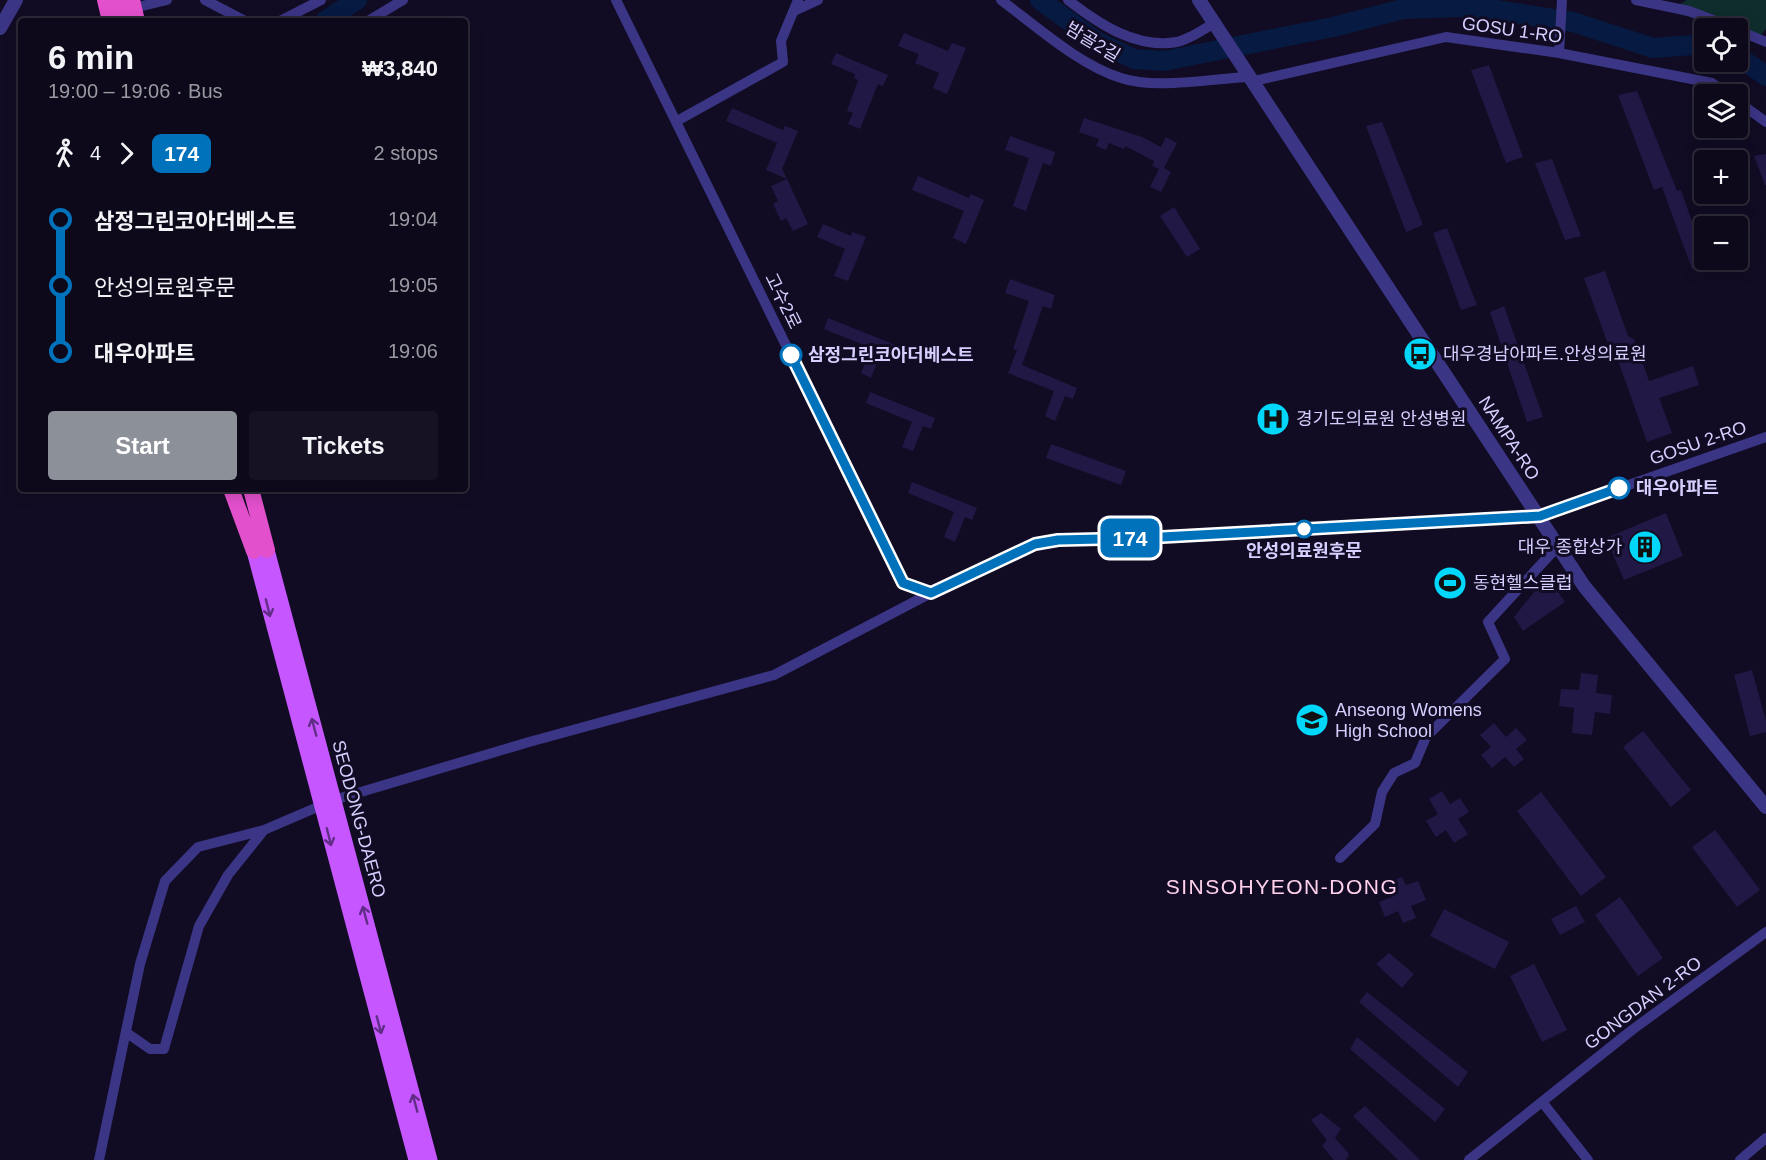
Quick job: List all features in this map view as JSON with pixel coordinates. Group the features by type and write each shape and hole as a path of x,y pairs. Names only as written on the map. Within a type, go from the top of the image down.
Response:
{"highway":[{"path":"94,0 118,11"},
{"path":"232,492 261,551"},
{"name":"SEODONG-DAERO","path":"239,492 261,551"},
{"name":"SEODONG-DAERO","path":"251,492 261,551"},
{"path":"261,551 267,524 262,492"}],"main road":[{"name":"SEODONG-DAERO","path":"261,551 328,802 430,1160"},
{"name":"SEODONG-DAERO","path":"328,802 416,1160"}],"street":[{"path":"0,28 16,0"},
{"path":"118,11 167,0"},
{"path":"205,0 239,18"},
{"path":"286,18 321,0"},
{"path":"373,18 403,0"},
{"name":"고수2로","path":"616,0 903,583 931,593"},
{"path":"677,121 783,62 781,41 797,4 818,0"},
{"name":"밤골2길","path":"1000,0 1084,59 1122,79 1165,84 1250,76"},
{"path":"1068,0 1120,34 1153,43 1179,42 1214,23 1199,0"},
{"path":"1559,53 1562,0"},
{"path":"1636,0 1689,11 1707,18"},
{"name":"NAMPA-RO","path":"1214,23 1584,586 1766,807"},
{"path":"1748,34 1766,42"},
{"name":"GOSU 1-RO","path":"1250,76 1446,37 1559,53 1713,84"},
{"path":"1748,109 1766,122"},
{"name":"GOSU 2-RO","path":"1540,516 1766,437"},
{"path":"99,1160 140,964 165,880 198,847 264,830 328,802 529,742 774,675 931,593 1035,544 1058,540 1144,538 1540,516"},
{"path":"1340,858 1375,824 1382,792 1394,773 1415,763 1426,737 1505,659 1488,622 1558,546"},
{"path":"127,1033 150,1049 164,1049 199,926 228,875 264,830"},
{"name":"GONGDAN 2-RO","path":"1469,1160 1632,1030 1766,932"},
{"path":"1543,1103 1588,1160"},
{"path":"1740,1160 1766,1138"}],"green space":[{"path":"1687,0 1766,0 1766,29 1758,38 1748,35 1748,18 1694,18 1676,13 1680,4"}],"building":[{"path":"904,33 948,51 952,43 966,48 947,94 933,88 939,73 915,63 919,54 898,46"},
{"path":"836,53 888,75 883,86 878,84 860,129 848,124 853,113 847,111 858,80 854,78 855,74 831,64"},
{"path":"1489,65 1523,157 1506,163 1471,70"},
{"path":"1637,91 1677,191 1681,190 1694,228 1694,268 1692,269 1662,187 1654,190 1618,95"},
{"path":"732,108 783,130 785,126 798,131 782,169 787,179 766,170 777,143 726,121"},
{"path":"1084,118 1142,137 1161,147 1166,137 1177,143 1164,168 1171,172 1161,192 1150,187 1159,169 1152,166 1154,161 1125,146 1124,149 1109,143 1106,150 1096,146 1099,139 1079,132"},
{"path":"1382,122 1423,225 1406,232 1366,126"},
{"path":"1010,136 1055,152 1051,166 1043,163 1026,211 1013,206 1029,158 1005,150"},
{"path":"1766,154 1766,185 1765,185 1754,156"},
{"path":"1552,159 1581,236 1565,240 1535,163"},
{"path":"918,176 969,198 971,194 984,200 966,244 953,238 964,211 912,190"},
{"path":"787,179 808,224 793,231 786,218 781,221 773,204 778,201 771,186"},
{"path":"1174,207 1200,249 1187,257 1160,216"},
{"path":"823,224 851,236 852,232 866,237 848,281 834,276 845,249 817,237"},
{"path":"1447,228 1477,305 1461,310 1433,233"},
{"path":"1605,271 1628,336 1634,339 1649,381 1693,366 1699,385 1659,398 1672,433 1647,442 1614,349 1610,350 1584,278"},
{"path":"1010,279 1055,295 1051,309 1043,306 1022,365 1077,388 1073,399 1065,396 1055,421 1045,416 1054,391 1008,373 1017,350 1013,349 1029,301 1005,293"},
{"path":"1504,306 1543,417 1527,422 1490,312"},
{"path":"828,318 893,344 889,356 881,352 871,378 861,373 871,348 824,329"},
{"path":"870,392 935,418 931,429 923,426 913,451 902,447 912,422 866,403"},
{"path":"1051,444 1126,471 1121,485 1046,458"},
{"path":"912,482 977,508 972,520 965,517 955,542 944,537 954,512 908,493"},
{"name":"대우 종합상가","path":"1666,513 1683,556 1624,580 1606,538"},
{"path":"1547,576 1565,602 1523,631 1514,617"},
{"path":"1752,670 1766,721 1766,732 1750,736 1734,675"},
{"path":"1581,673 1598,675 1596,693 1612,695 1610,714 1595,712 1592,735 1572,733 1574,708 1559,706 1561,689 1579,690"},
{"path":"1494,723 1506,737 1516,728 1527,740 1516,749 1524,759 1514,767 1505,757 1492,768 1481,755 1491,747 1480,735"},
{"path":"1643,731 1691,790 1671,807 1623,747"},
{"path":"1442,791 1450,804 1460,798 1469,812 1458,819 1468,834 1454,843 1446,830 1436,837 1426,821 1438,814 1429,799"},
{"path":"1541,792 1606,877 1581,896 1517,811"},
{"path":"1715,830 1760,890 1737,907 1692,847"},
{"path":"1402,877 1406,885 1418,881 1426,900 1411,906 1416,918 1403,923 1398,911 1385,917 1379,902 1392,897 1386,883"},
{"path":"1620,897 1663,958 1638,976 1595,915"},
{"path":"1576,906 1585,922 1560,935 1551,919"},
{"path":"1444,909 1509,942 1495,969 1430,936"},
{"path":"1389,953 1414,974 1402,988 1376,964"},
{"path":"1534,964 1567,1030 1542,1042 1510,976"},
{"path":"1367,992 1468,1072 1458,1087 1359,1002"},
{"path":"1357,1037 1445,1109 1435,1122 1350,1049"},
{"path":"1365,1106 1420,1160 1398,1160 1353,1116"},
{"path":"1321,1113 1341,1129 1335,1138 1349,1154 1346,1160 1334,1160 1322,1146 1327,1140 1311,1120"}],"waterway":[{"path":"330,18 357,0"},
{"path":"1040,0 1098,42 1134,59 1164,61 1333,27 1403,9 1458,7 1496,10 1573,22 1653,48 1694,45"},
{"path":"1748,64 1766,76"}],"bus line":[{"name":"174","path":"791,355 903,583 931,593 1035,544 1058,540 1144,538 1540,516 1619,488"}],"place":[{"name":"대우경남아파트.안성의료원","path":"1420,354"},
{"name":"삼정그린코아더베스트","path":"791,355"},
{"name":"경기도의료원 안성병원","path":"1273,419"},
{"name":"대우아파트","path":"1619,488"},
{"name":"안성의료원후문","path":"1304,529"},
{"name":"대우 종합상가","path":"1645,547"},
{"name":"동현헬스클럽","path":"1450,583"},
{"name":"Anseong Womens High School","path":"1312,720"}],"district":[{"name":"SINSOHYEON-DONG","path":"1282,886"}]}
